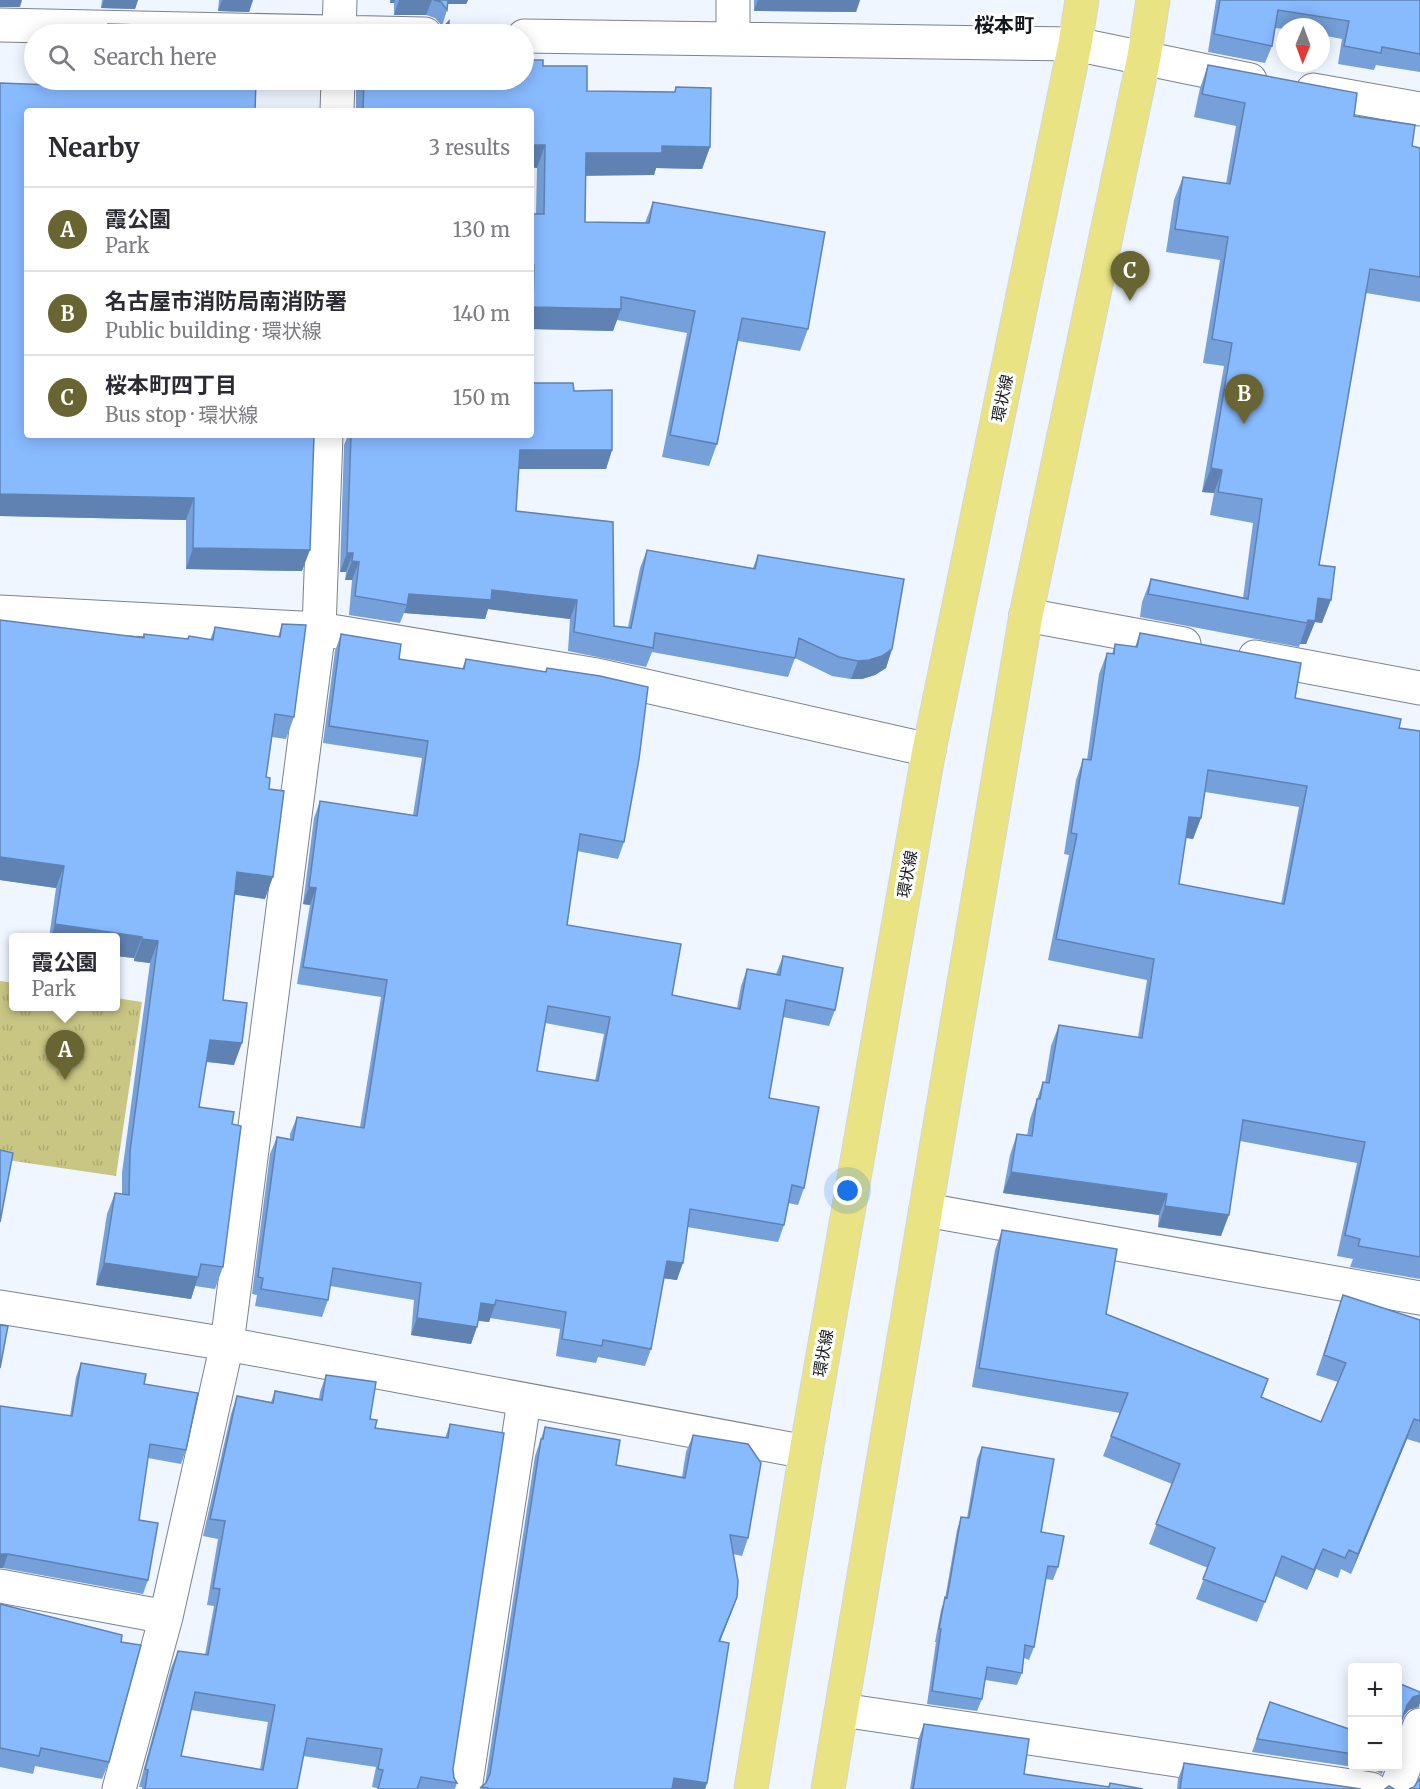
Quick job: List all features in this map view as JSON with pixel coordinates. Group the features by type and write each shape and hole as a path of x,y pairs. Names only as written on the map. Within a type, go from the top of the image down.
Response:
{"main road":[{"name":"環状線","path":"751,1789 806,1452 929,750 1075,44 1082,0"},
{"path":"828,1789 1026,615 1144,57 1153,0"}],"street":[{"path":"339,24 340,0"},
{"path":"733,0 733,39"},
{"path":"0,25 24,26"},
{"path":"534,36 1075,44 1281,85 1420,109"},
{"path":"337,108 338,90"},
{"path":"119,1789 166,1617 227,1344 319,629 326,438"},
{"path":"0,612 319,629 597,675 929,750"},
{"path":"1026,615 1420,688"},
{"path":"926,1210 1420,1298"},
{"path":"0,1307 227,1344 806,1452"},
{"path":"465,1789 524,1401"},
{"path":"0,1586 166,1617"},
{"path":"842,1710 1371,1789"},
{"path":"1396,1789 1420,1725"}],"green space":[{"path":"0,981 9,982 9,1011 120,1011 120,999 142,1002 116,1176 0,1159"}],"building":[{"path":"434,0 448,0 447,10 441,2"},
{"path":"1220,0 1420,0 1420,54 1382,47 1381,53 1344,46 1349,21 1278,10 1272,46 1214,34"},
{"path":"534,60 543,60 543,66 587,66 587,91 675,92 676,87 711,88 710,147 662,146 662,153 586,153 585,222 649,223 653,202 825,232 808,329 742,318 717,444 670,435 695,311 621,297 621,309 534,307 534,214 544,214 545,145 534,145 534,108 363,108 364,90 534,90"},
{"path":"1208,65 1357,93 1354,116 1415,125 1412,146 1420,148 1420,277 1370,269 1319,565 1335,567 1331,600 1318,598 1315,621 1308,620 1307,623 1148,594 1151,579 1248,599 1262,499 1218,492 1222,470 1211,468 1232,343 1212,339 1228,237 1175,229 1183,177 1230,184 1245,103 1202,94"},
{"path":"0,83 24,84 24,90 256,90 255,108 24,108 24,438 314,438 310,550 193,548 194,498 0,494"},
{"path":"534,383 573,383 574,391 612,390 612,450 520,450 516,511 613,522 614,626 631,628 647,550 755,569 758,555 904,579 892,649 882,656 858,661 839,657 799,638 795,658 655,633 653,648 574,632 577,600 492,590 491,600 409,594 407,605 355,596 359,562 352,561 353,553 347,553 351,438 534,438"},
{"path":"0,620 144,638 144,634 188,639 189,636 213,640 215,627 280,637 282,624 306,625 294,717 275,714 266,777 270,778 269,789 284,791 273,877 237,872 223,1000 247,1003 242,1043 210,1040 199,1107 234,1112 232,1124 241,1126 223,1267 201,1264 198,1277 104,1263 115,1193 129,1195 130,1151 158,941 55,924 64,866 0,857"},
{"path":"1140,633 1301,663 1295,698 1401,719 1399,728 1420,731 1420,1257 1358,1246 1360,1239 1345,1235 1365,1142 1243,1120 1229,1215 1165,1206 1167,1194 1011,1172 1017,1134 1032,1136 1037,1099 1040,1099 1043,1082 1049,1083 1059,1025 1142,1038 1154,959 1056,939 1077,834 1071,833 1083,759 1091,760 1107,653 1114,654 1115,644 1137,647","holes":["1208,770 1307,786 1284,904 1179,884 1189,817 1201,818"]},
{"path":"341,634 401,644 399,659 464,669 466,659 546,672 547,668 600,676 648,687 639,759 624,842 580,834 567,925 681,944 672,995 740,1009 747,969 780,975 783,956 843,968 835,1010 786,1000 769,1098 819,1107 804,1188 792,1185 784,1225 690,1209 683,1263 667,1261 651,1349 603,1340 602,1346 562,1339 566,1312 496,1300 495,1305 481,1303 477,1327 417,1318 421,1283 333,1268 328,1300 261,1289 263,1278 258,1277 277,1137 293,1140 297,1117 364,1128 387,980 303,967 316,888 309,887 320,801 417,816 428,741 329,726","holes":["548,1006 610,1017 598,1081 537,1071"]},
{"path":"0,1150 13,1153 0,1222"},
{"path":"1002,1230 1117,1249 1106,1314 1268,1379 1261,1397 1321,1422 1346,1363 1324,1355 1343,1295 1420,1320 1420,1421 1414,1419 1358,1554 1349,1550 1345,1558 1323,1549 1314,1570 1282,1556 1265,1602 1203,1579 1215,1548 1156,1524 1180,1464 1111,1436 1128,1393 979,1368"},
{"path":"0,1325 8,1326 0,1368"},
{"path":"81,1363 146,1374 144,1384 198,1393 186,1450 150,1444 139,1520 158,1523 148,1580 0,1554 0,1406 72,1416"},
{"path":"326,1375 376,1382 370,1419 377,1420 375,1428 448,1438 450,1424 504,1433 453,1769 457,1783 421,1777 417,1789 378,1789 383,1770 378,1769 382,1749 307,1738 297,1789 145,1789 148,1770 145,1769 178,1651 208,1655 220,1589 213,1588 225,1521 210,1519 237,1396 273,1403 275,1391 322,1400","holes":["195,1692 275,1705 263,1770 181,1756"]},
{"path":"545,1427 620,1440 616,1465 685,1478 693,1435 748,1444 761,1463 748,1538 730,1535 738,1581 737,1597 719,1641 729,1643 707,1783 674,1778 672,1789 488,1789 481,1787 486,1783 490,1774 541,1439 543,1439"},
{"path":"982,1447 1054,1459 1041,1532 1064,1536 1058,1567 1048,1566 1034,1647 1025,1645 1022,1673 987,1667 982,1699 932,1691 941,1629 939,1629 945,1597 947,1598 961,1517 969,1518"},
{"path":"0,1604 122,1635 121,1642 141,1645 109,1762 41,1748 39,1756 0,1748"},
{"path":"1402,1685 1420,1692 1420,1695 1413,1697 1407,1705 1402,1719"},
{"path":"1270,1702 1348,1729 1348,1753 1257,1739"},
{"path":"924,1724 1029,1739 1024,1774 1109,1787 1110,1783 1143,1789 913,1789"},
{"path":"1184,1763 1361,1789 1180,1789"},
{"path":"1420,1778 1420,1789 1409,1789 1414,1787"}],"place":[{"name":"桜本町四丁目","path":"1130,301"},
{"name":"名古屋市消防局南消防署","path":"1244,424"},
{"name":"霞公園","path":"65,1080"}],"district":[{"name":"桜本町","path":"1004,24"}]}
